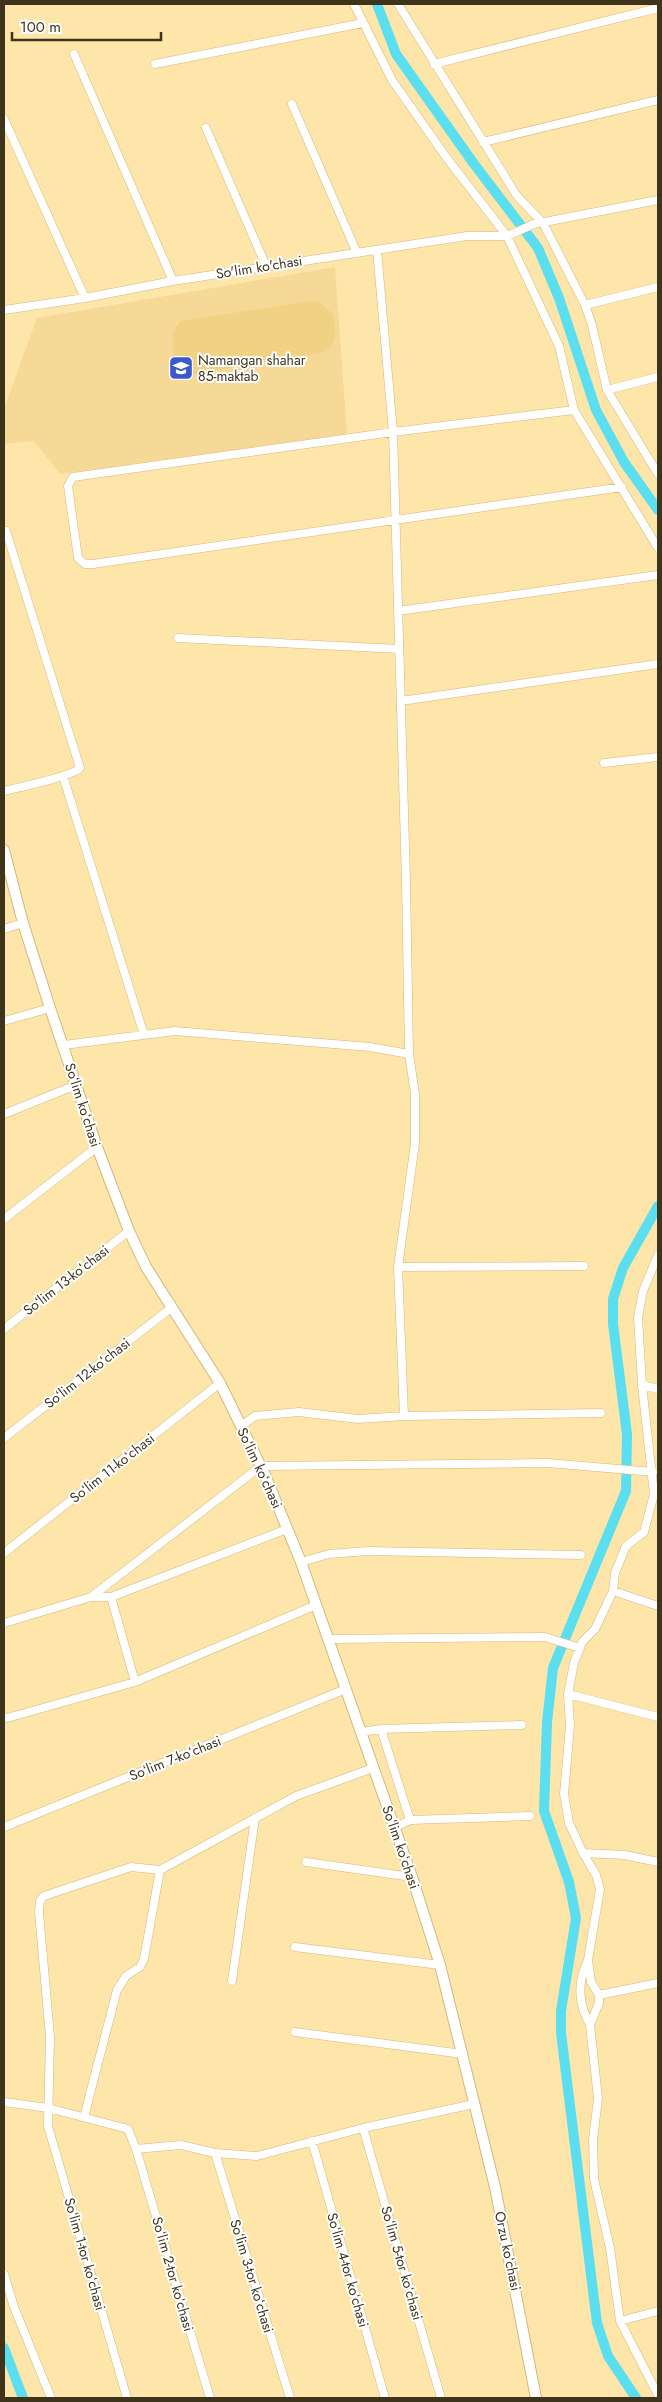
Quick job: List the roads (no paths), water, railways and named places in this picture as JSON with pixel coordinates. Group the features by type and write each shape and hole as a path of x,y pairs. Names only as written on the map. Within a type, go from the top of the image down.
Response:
{"street":[{"path":"354,4 392,80 446,157 511,235 558,346 574,410 658,548"},
{"path":"398,4 517,196 543,223 585,305 592,325 607,390 658,474"},
{"path":"434,64 658,8"},
{"path":"155,64 363,23"},
{"path":"74,54 173,281"},
{"path":"483,142 658,100"},
{"path":"292,104 357,253"},
{"path":"4,119 85,298"},
{"path":"206,128 266,266"},
{"path":"511,235 534,224 658,200"},
{"name":"So'lim ko'chasi","path":"4,310 85,298 266,266 467,236 511,235"},
{"path":"377,250 393,432 409,1054 415,1094 415,1143 398,1267 404,1416"},
{"path":"585,305 658,287"},
{"path":"607,390 658,377"},
{"path":"574,410 393,432 73,477 68,486 78,558 85,564 622,487"},
{"path":"4,530 80,768 63,776 4,791"},
{"path":"398,611 658,575"},
{"path":"178,638 399,649"},
{"path":"401,701 658,664"},
{"path":"604,763 658,757"},
{"path":"63,776 144,1036"},
{"name":"Soʻlim koʻchasi","path":"4,850 23,923 50,1008 97,1147 129,1230 146,1267 220,1384 261,1466 301,1562 412,1877 440,1965 474,2104"},
{"path":"4,929 23,923"},
{"path":"4,1021 50,1008"},
{"path":"64,1045 175,1031 370,1047 409,1054"},
{"path":"4,1114 76,1085"},
{"path":"4,1219 97,1147"},
{"name":"Soʻlim 13-koʻchasi","path":"4,1328 129,1230"},
{"path":"658,1255 654,1274 643,1291 638,1317 650,1472 656,1495 644,1532 626,1546 614,1578 613,1591 595,1629 578,1647 568,1694 570,1726 564,1804 569,1823 582,1853 596,1875 600,1888 588,1960 583,1970 579,1993 584,2014 590,2025 598,2098 593,2140 594,2178 610,2248 620,2321 658,2395"},
{"path":"398,1267 584,1266"},
{"name":"Soʻlim 12-koʻchasi","path":"4,1438 171,1308"},
{"name":"Soʻlim 11-koʻchasi","path":"4,1553 220,1384"},
{"path":"642,1385 658,1389"},
{"path":"241,1426 255,1416 299,1412 358,1419 404,1416 601,1413"},
{"path":"91,1597 261,1466 548,1463 650,1472"},
{"path":"4,1623 91,1597 111,1597 288,1529"},
{"path":"301,1562 329,1554 368,1551 581,1555"},
{"path":"613,1591 658,1606"},
{"path":"111,1597 135,1682"},
{"path":"4,1717 7,1718 73,1701 135,1682 316,1605"},
{"path":"328,1639 544,1638 578,1647"},
{"name":"Soʻlim 7-koʻchasi","path":"4,1827 346,1688"},
{"path":"568,1694 658,1717"},
{"path":"361,1732 382,1729 522,1725"},
{"path":"382,1729 410,1820"},
{"path":"4,2102 48,2108 84,2117 117,1990 126,1976 140,1967 144,1959 160,1870 296,1796 373,1768"},
{"path":"394,1828 410,1820 530,1816"},
{"path":"232,1981 256,1818"},
{"path":"582,1853 625,1855 658,1862"},
{"path":"306,1862 412,1877"},
{"name":"Soʻlim 1-tor koʻchasi","path":"126,2398 48,2126 50,2037 39,1912 40,1901 44,1896 124,1868 141,1866 160,1870"},
{"path":"295,1948 440,1965"},
{"path":"588,1960 591,1982 599,1995 598,2008 590,2025"},
{"path":"599,1995 658,1983"},
{"path":"295,2032 463,2054"},
{"path":"136,2149 181,2146 215,2153 257,2156 363,2128 474,2104"},
{"name":"Orzu koʻchasi","path":"474,2104 497,2197 536,2398"},
{"name":"Soʻlim 2-tor koʻchasi","path":"84,2117 128,2130 136,2149 210,2398"},
{"name":"Soʻlim 5-tor koʻchasi","path":"363,2128 441,2398"},
{"name":"Soʻlim 4-tor koʻchasi","path":"312,2141 385,2398"},
{"name":"Soʻlim 3-tor koʻchasi","path":"215,2153 290,2398"},
{"path":"4,2274 14,2307 51,2398"},
{"path":"620,2321 658,2311"}],"waterway":[{"path":"377,4 396,54 474,164 538,248 559,298 596,410 624,462 658,510"},
{"path":"636,2398 608,2356 597,2323 561,2033 561,2011 576,1918 569,1882 544,1811 547,1722 553,1668 626,1491 627,1434 613,1324 613,1299 623,1268 658,1206"},
{"path":"4,2348 23,2398"}],"place":[{"name":"Namangan shahar 85-maktab","path":"181,368"}]}
